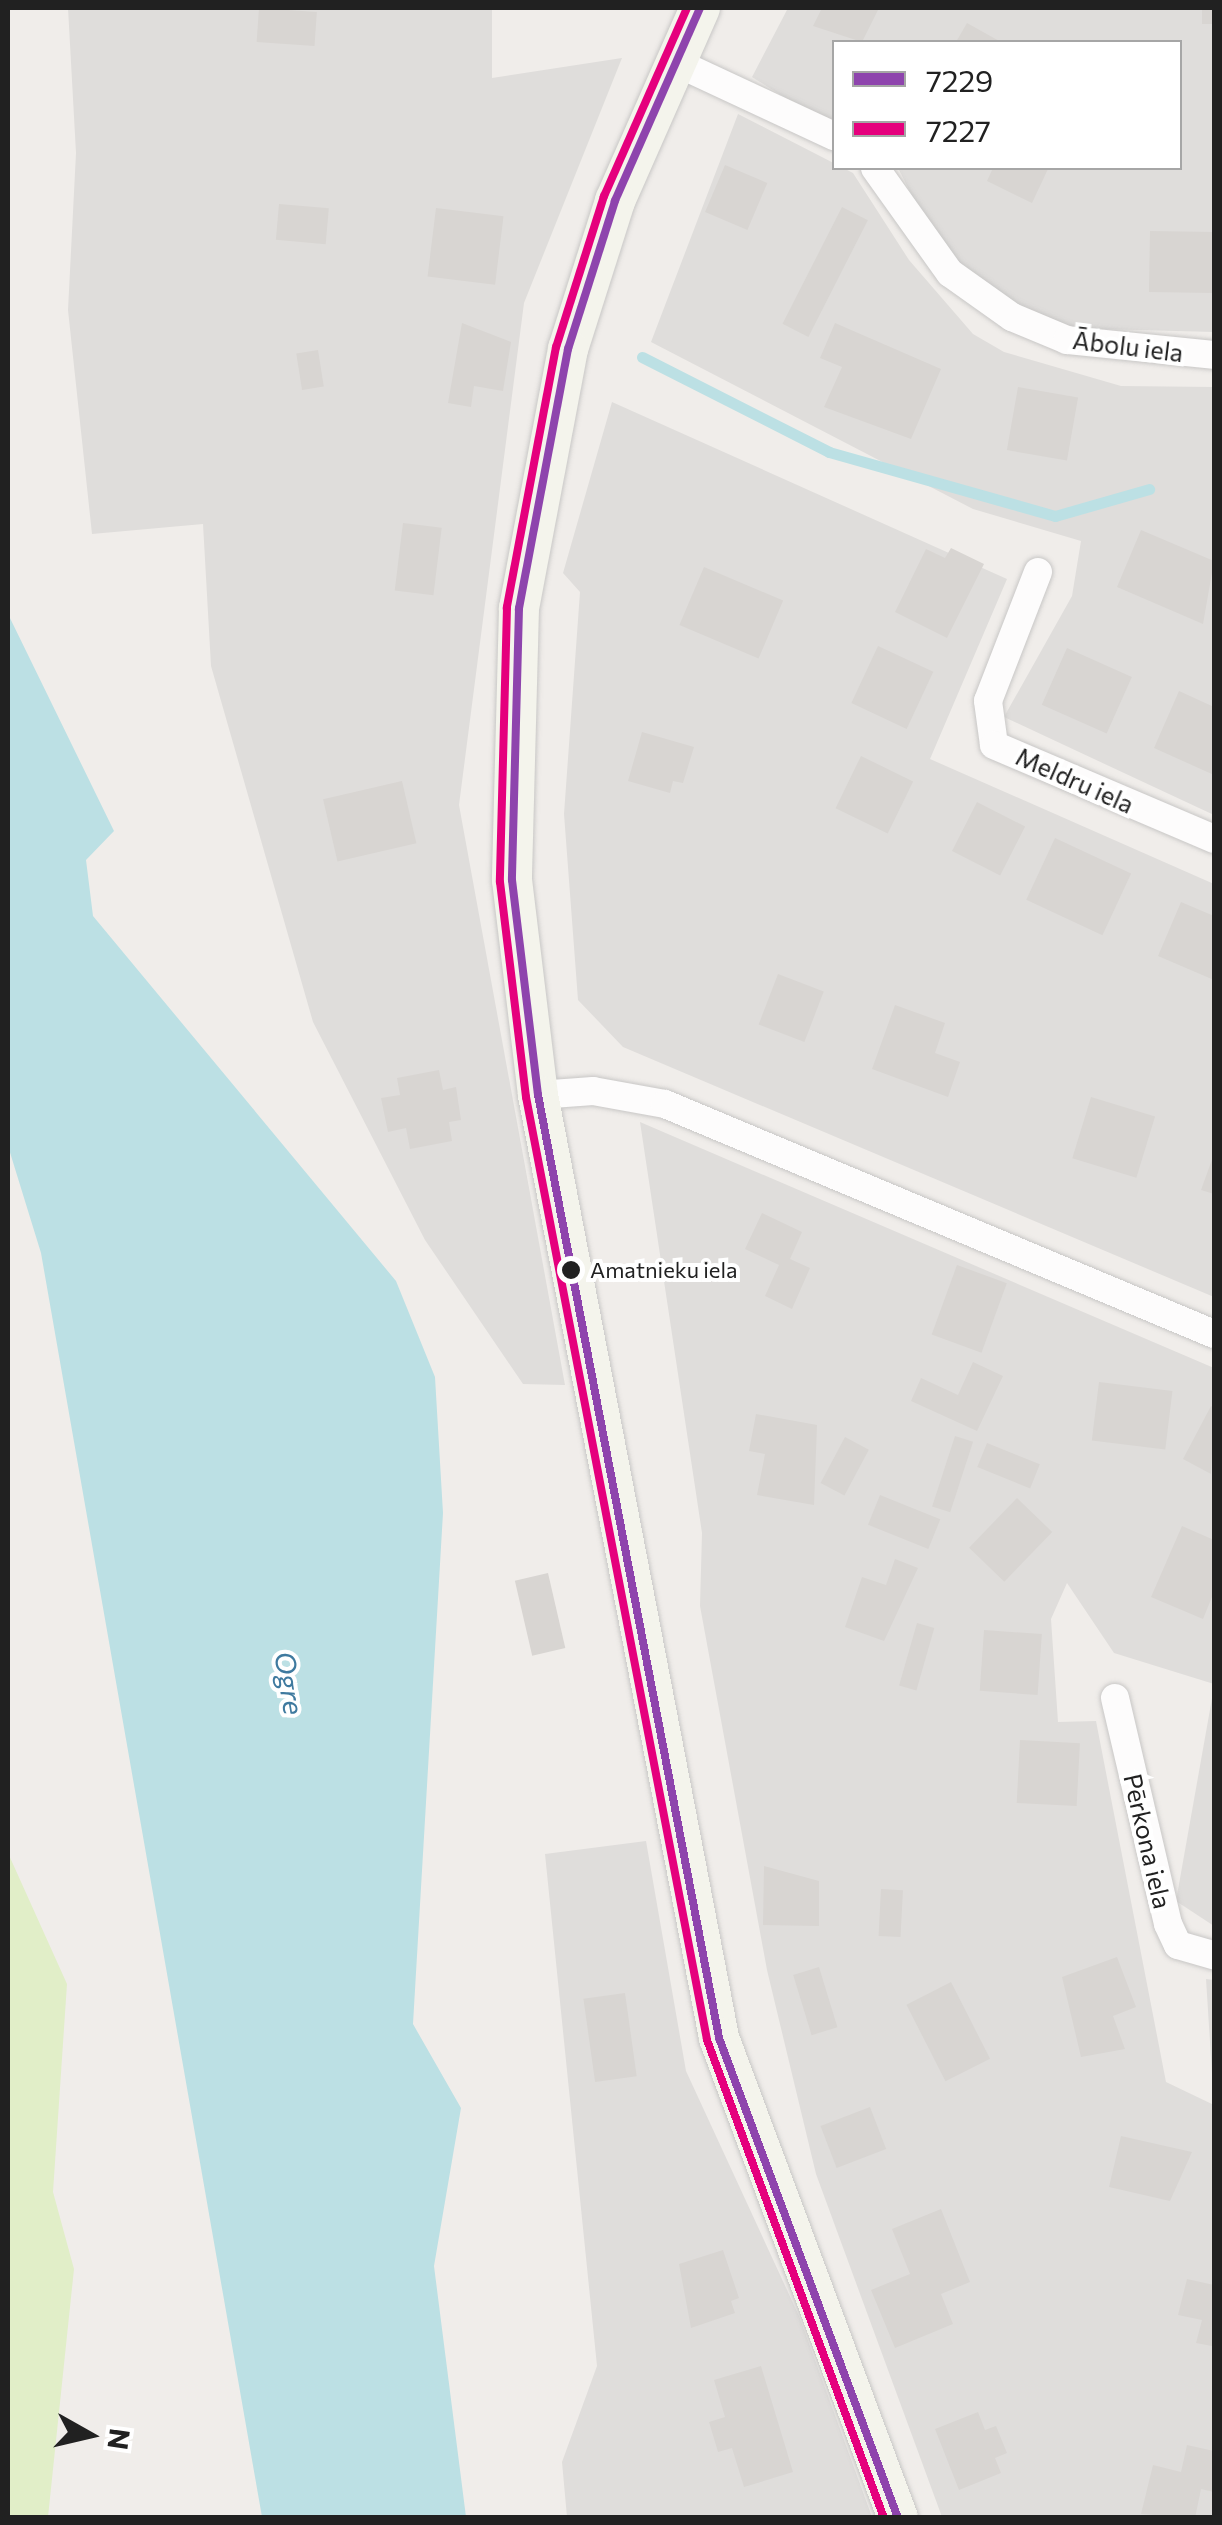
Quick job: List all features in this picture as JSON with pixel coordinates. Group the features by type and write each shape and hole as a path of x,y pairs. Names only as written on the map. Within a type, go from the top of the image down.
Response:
{"main road":[{"path":"700,8 673,60 568,350 519,608 511,842 538,1095 718,2038 898,2518"}],"street":[{"path":"673,60 832,135"},
{"name":"Ābolu iela","path":"876,170 950,273 1012,317 1066,340 1214,355"},
{"name":"Meldru iela","path":"1038,572 988,701 994,744 1214,839"},
{"path":"538,1095 592,1091 665,1104 1214,1334"},
{"name":"Pērkona iela","path":"1115,1698 1168,1924 1178,1945 1214,1954"}],"shaded area":[{"path":"68,8 492,8 492,78 622,58 524,303 459,805 565,1385 523,1384 425,1240 313,1022 211,666 203,524 92,534 68,310 76,153"},
{"path":"788,8 1214,8 1214,332 1063,328 983,289 930,231 899,170 1182,170 1182,40 832,40 832,127 752,77"},
{"path":"738,114 832,162 832,170 853,173 909,260 973,334 1004,352 1121,386 1214,387 1214,815 1004,717 1072,596 1081,541 973,509 651,342"},
{"path":"612,402 1007,579 930,759 1214,884 1214,1297 623,1047 578,1000 564,814 580,592 563,573"},
{"path":"640,1122 1214,1368 1214,1684 1114,1653 1067,1583 1051,1619 1058,1722 1096,1721 1166,2082 1214,2105 1214,2517 942,2517 816,2174 767,1970 700,1606 702,1533"},
{"path":"1214,1687 1214,1926 1176,1901"},
{"path":"646,1841 686,2071 799,2316 872,2517 567,2517 562,2462 597,2366 545,1854"},
{"path":"1206,1979 1214,1980 1214,2105"}],"green space":[{"path":"8,1853 67,1984 53,2192 74,2269 48,2517 8,2517"}],"water":[{"name":"Ogre","path":"8,614 114,831 86,860 93,916 396,1281 435,1377 443,1513 413,2024 461,2108 434,2266 466,2517 262,2517 41,1253 8,1146"}],"building":[{"path":"259,8 317,12 314,46 257,42"},
{"path":"822,8 879,8 863,40 813,26"},
{"path":"1202,8 1214,8 1214,24 1202,24"},
{"path":"967,23 997,40 957,40"},
{"path":"725,165 767,183 747,230 705,212"},
{"path":"992,170 1048,170 1032,203 987,181"},
{"path":"279,204 329,208 326,244 276,240"},
{"path":"842,207 868,220 808,337 783,324"},
{"path":"436,208 503,216 495,285 428,276"},
{"path":"1150,231 1214,232 1213,293 1149,292"},
{"path":"462,323 511,342 503,391 474,386 471,407 448,403"},
{"path":"835,323 941,369 911,439 824,407 842,367 820,358"},
{"path":"318,350 324,387 302,390 296,353"},
{"path":"1018,387 1078,398 1067,461 1007,450"},
{"path":"403,523 442,528 433,595 395,590"},
{"path":"1141,530 1214,561 1203,624 1117,587"},
{"path":"951,548 984,564 947,638 895,612 926,549 945,558"},
{"path":"704,567 783,601 759,659 679,625"},
{"path":"878,646 933,672 907,729 851,703"},
{"path":"1067,648 1132,677 1107,734 1042,705"},
{"path":"1179,691 1214,707 1214,775 1154,748"},
{"path":"642,732 694,747 683,783 673,781 670,793 628,781"},
{"path":"861,756 913,781 888,834 836,808"},
{"path":"402,781 416,843 337,862 323,799"},
{"path":"977,802 1025,827 1000,876 952,851"},
{"path":"1055,838 1131,873 1102,935 1026,900"},
{"path":"1181,902 1214,916 1214,980 1158,956"},
{"path":"778,974 824,992 804,1042 759,1024"},
{"path":"895,1005 945,1023 935,1053 960,1062 948,1097 872,1069"},
{"path":"439,1070 443,1090 456,1087 461,1120 449,1122 452,1141 410,1149 406,1128 388,1132 381,1098 400,1095 397,1078"},
{"path":"1091,1097 1155,1117 1136,1178 1072,1158"},
{"path":"1214,1154 1214,1194 1201,1190"},
{"path":"762,1213 802,1232 790,1259 810,1268 792,1309 765,1296 779,1265 745,1249"},
{"path":"957,1265 1007,1283 981,1353 932,1335"},
{"path":"973,1362 1003,1376 977,1431 911,1401 921,1378 958,1395"},
{"path":"1099,1382 1172,1391 1165,1450 1092,1441"},
{"path":"1211,1406 1214,1408 1211,1474 1183,1459"},
{"path":"756,1414 817,1425 814,1505 757,1495 765,1454 749,1451"},
{"path":"955,1436 973,1442 950,1512 932,1506"},
{"path":"845,1437 869,1450 844,1496 821,1483"},
{"path":"987,1443 1040,1464 1030,1488 977,1467"},
{"path":"880,1495 940,1519 928,1549 868,1525"},
{"path":"1017,1498 1052,1532 1004,1582 969,1548"},
{"path":"1182,1526 1214,1540 1214,1592 1203,1619 1151,1597"},
{"path":"895,1559 918,1568 884,1641 845,1627 862,1577 886,1585"},
{"path":"548,1573 565,1648 532,1656 515,1581"},
{"path":"917,1623 934,1628 916,1690 899,1685"},
{"path":"984,1630 1042,1634 1038,1695 980,1691"},
{"path":"1020,1740 1080,1743 1077,1806 1017,1803"},
{"path":"764,1866 819,1881 819,1926 763,1925"},
{"path":"881,1889 903,1890 901,1937 879,1936"},
{"path":"1117,1957 1136,2007 1113,2016 1125,2049 1081,2057 1062,1977"},
{"path":"819,1967 837,2027 812,2035 793,1975"},
{"path":"951,1982 990,2059 945,2081 906,2005"},
{"path":"625,1993 637,2076 595,2082 583,1999"},
{"path":"870,2107 886,2149 837,2168 821,2126"},
{"path":"1121,2136 1192,2152 1170,2201 1109,2187"},
{"path":"941,2209 970,2282 941,2294 953,2324 895,2348 871,2290 910,2274 892,2229"},
{"path":"723,2250 739,2298 731,2301 735,2313 691,2328 679,2264"},
{"path":"1187,2279 1214,2285 1212,2346 1196,2343 1202,2320 1178,2315"},
{"path":"761,2366 793,2472 744,2487 732,2448 718,2452 709,2422 725,2417 714,2380"},
{"path":"978,2412 985,2430 996,2426 1007,2453 995,2458 1001,2473 959,2490 935,2429"},
{"path":"1187,2445 1214,2451 1214,2492 1201,2489 1195,2518 1141,2514 1153,2465 1181,2472"}],"waterway":[{"path":"642,357 829,452 1055,516 1149,489"}],"transit line":[{"name":"7227","path":"687,8 604,196 556,347 507,607 500,882 526,1097 707,2040 884,2518"},
{"name":"7229","path":"700,8 615,201 568,349 519,608 512,880 538,1095 719,2038 898,2518"}],"place":[{"name":"Amatnieku iela","path":"571,1270"}]}
